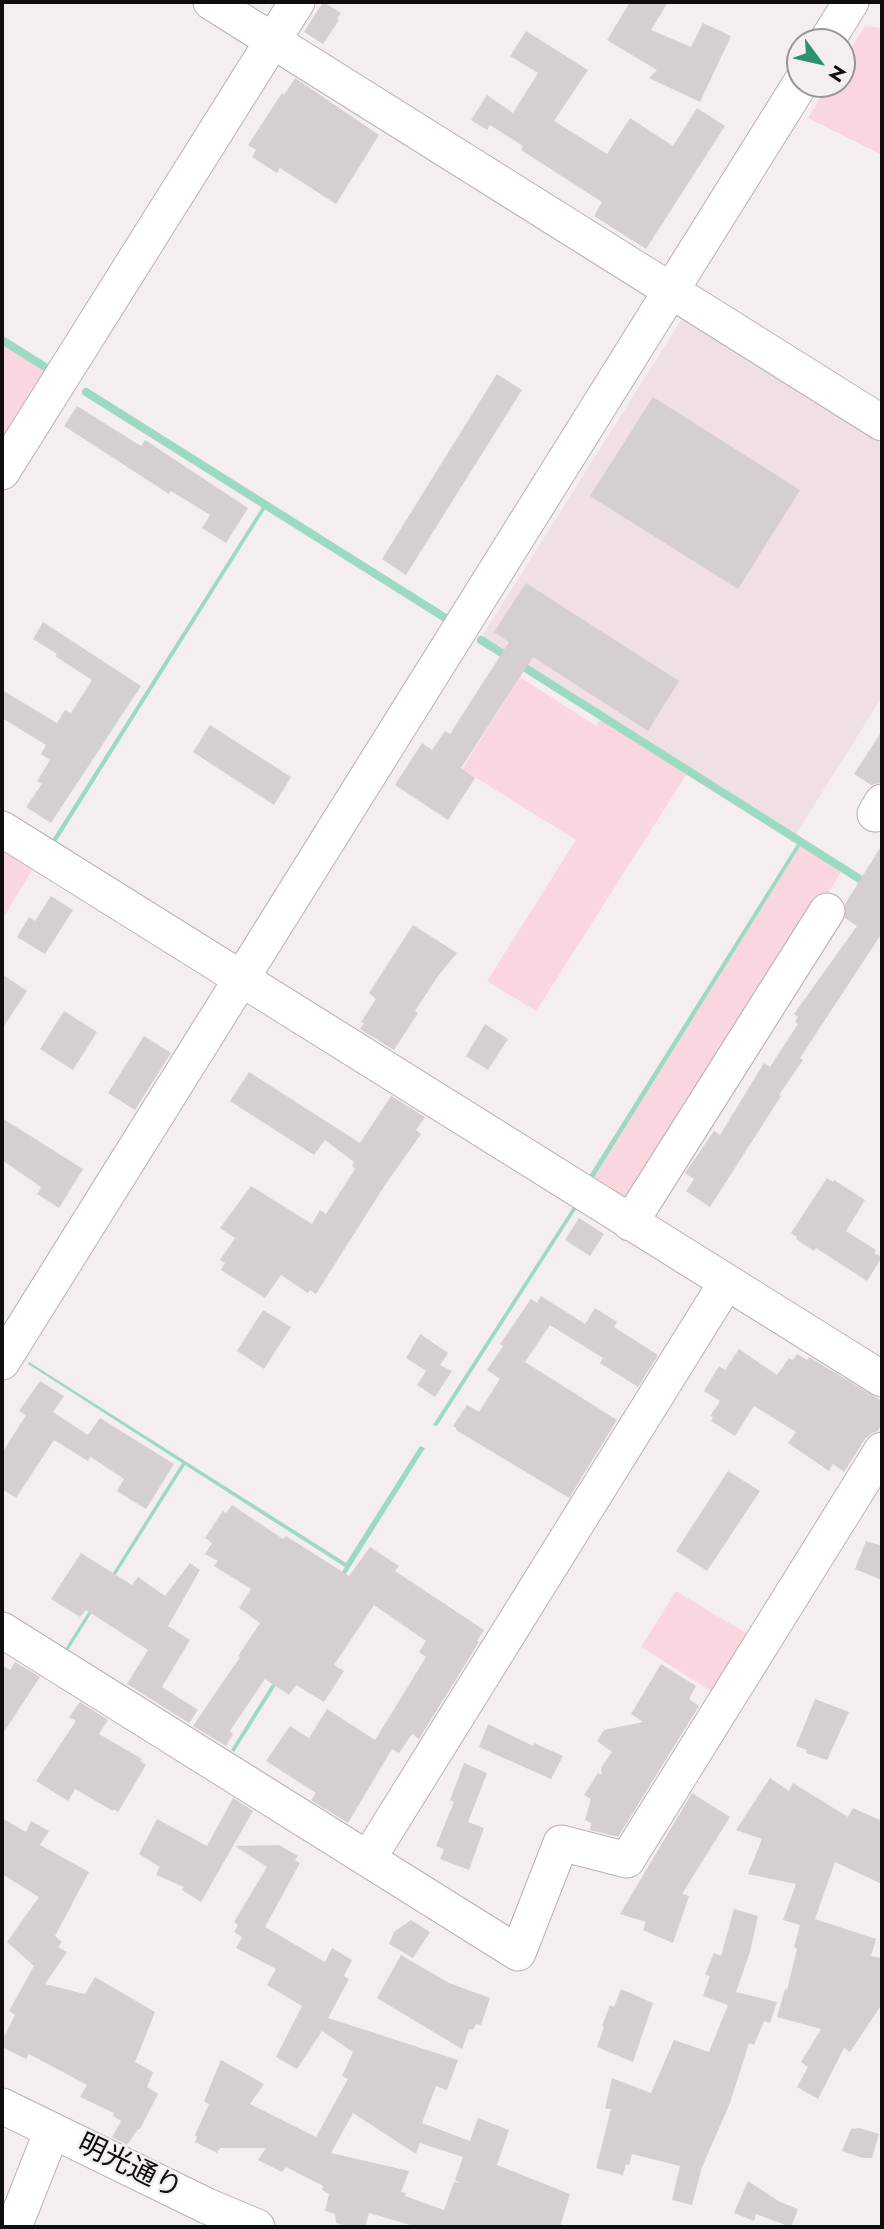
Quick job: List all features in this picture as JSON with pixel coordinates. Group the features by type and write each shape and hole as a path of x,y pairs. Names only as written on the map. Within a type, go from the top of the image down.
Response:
{"street":[{"path":"211,2 882,423"},
{"path":"2,472 297,2"},
{"path":"835,28 851,2"},
{"path":"2,1362 791,98"},
{"path":"2,829 882,1379"},
{"path":"630,1223 827,911"},
{"path":"368,1859 726,1283"},
{"path":"2,1630 518,1953 561,1843 626,1860 882,1450"},
{"name":"明光通り","path":"2,2106 257,2227"},
{"path":"14,2227 52,2131"}],"shaded area":[{"path":"865,26 882,28 882,155 808,118 820,98 856,98 856,40"},
{"path":"683,317 882,444 882,697 796,834 481,638"},
{"path":"2,340 53,372 2,455"},
{"path":"264,504 267,506 51,850 47,848"},
{"path":"520,677 596,726 602,717 688,772 536,1011 487,981 576,840 462,769"},
{"path":"2,839 37,862 2,920"},
{"path":"799,841 802,843 593,1179 589,1176"},
{"path":"802,843 843,869 628,1212 588,1187"},
{"path":"577,1201 580,1203 437,1426 433,1425"},
{"path":"29,1362 346,1563 420,1446 425,1448 234,1752 231,1750 345,1567 185,1465 65,1655 62,1654 182,1463 28,1364"},
{"path":"676,1591 754,1638 719,1696 641,1647"}],"building":[{"path":"323,2 341,13 323,44 304,32"},
{"path":"630,2 668,2 651,30 691,47 703,23 731,36 700,102 649,78 657,70 607,40"},
{"path":"526,31 588,70 554,121 607,154 630,118 673,146 697,108 725,126 646,249 594,216 602,202 521,150 523,146 490,125 487,130 471,120 487,95 513,113 538,73 510,56"},
{"path":"295,78 379,135 336,204 280,168 277,173 252,157 256,150 248,145"},
{"path":"497,374 522,390 406,575 382,559"},
{"path":"653,397 800,490 738,589 590,496"},
{"path":"77,406 141,446 145,440 248,508 226,543 202,528 210,515 171,491 169,494 64,426"},
{"path":"526,583 679,681 648,731 533,657 461,768 475,778 448,820 395,785 422,743 432,750 445,731 450,734 509,642 494,632"},
{"path":"43,622 141,686 51,823 26,807 42,784 37,781 50,760 41,754 46,745 2,718 2,690 57,723 65,710 71,713 92,680 33,639"},
{"path":"210,725 291,777 274,805 193,752"},
{"path":"882,731 882,782 871,785 854,774"},
{"path":"882,845 882,933 800,1058 803,1060 710,1207 686,1191 694,1179 685,1173 714,1131 720,1135 764,1063 770,1067 798,1024 795,1022 798,1017 794,1014 857,926 845,918 845,904"},
{"path":"51,896 73,910 45,954 17,937 29,917 35,921"},
{"path":"413,925 457,953 415,1011 418,1013 394,1050 360,1029 364,1023 361,1022 376,999 369,993"},
{"path":"2,974 27,991 2,1029"},
{"path":"64,1011 97,1032 73,1070 40,1049"},
{"path":"485,1024 508,1039 488,1070 466,1056"},
{"path":"144,1036 171,1053 135,1110 108,1093"},
{"path":"249,1072 360,1143 391,1096 425,1117 416,1130 421,1134 385,1185 316,1294 310,1290 308,1293 281,1275 265,1298 221,1270 225,1263 220,1260 235,1238 220,1228 251,1186 312,1224 320,1210 326,1214 355,1169 352,1166 354,1162 325,1140 314,1155 230,1101"},
{"path":"2,1118 83,1169 59,1208 37,1194 41,1187 2,1160"},
{"path":"827,1178 865,1200 846,1231 876,1250 874,1253 882,1257 867,1281 816,1248 814,1251 791,1233"},
{"path":"579,1218 604,1234 590,1256 565,1240"},
{"path":"541,1296 585,1324 595,1308 617,1322 614,1327 658,1355 638,1387 600,1363 603,1358 550,1325 525,1362 617,1420 569,1498 453,1426 467,1405 479,1412 500,1379 487,1370 503,1346 500,1344 531,1299 537,1303"},
{"path":"263,1310 291,1327 264,1369 237,1351"},
{"path":"420,1334 448,1353 440,1365 452,1371 435,1397 417,1385 426,1371 406,1358"},
{"path":"739,1349 777,1375 789,1358 793,1360 797,1354 807,1360 809,1357 882,1401 882,1423 878,1431 865,1439 844,1472 833,1464 829,1471 788,1443 796,1432 754,1406 735,1436 711,1421 713,1417 710,1416 720,1401 704,1391 719,1366 725,1370"},
{"path":"40,1381 64,1396 53,1412 88,1435 100,1418 174,1464 146,1509 117,1491 124,1479 91,1457 88,1461 54,1440 16,1498 2,1489 2,1453 26,1415 19,1411"},
{"path":"728,1471 760,1491 707,1571 676,1551"},
{"path":"232,1505 283,1539 286,1536 349,1576 370,1547 399,1566 395,1571 484,1630 419,1739 412,1734 399,1753 392,1749 348,1823 311,1800 316,1793 266,1761 290,1726 309,1738 327,1709 375,1740 426,1657 419,1652 426,1641 374,1605 334,1665 344,1671 324,1702 296,1685 289,1695 265,1679 230,1731 233,1734 226,1746 193,1726 260,1623 239,1608 251,1589 214,1566 218,1561 205,1554 212,1543 205,1538 223,1511 226,1513"},
{"path":"866,1541 882,1546 882,1580 855,1569"},
{"path":"81,1553 132,1585 138,1577 165,1596 190,1563 200,1570 168,1626 190,1640 162,1687 198,1710 189,1723 127,1684 148,1650 86,1610 80,1617 51,1599"},
{"path":"15,1662 40,1677 2,1735 2,1665 10,1670"},
{"path":"661,1664 696,1686 689,1699 699,1706 618,1837 590,1830 591,1823 585,1820 591,1799 584,1795 598,1773 602,1775 601,1768 612,1752 597,1741 604,1730 643,1722 631,1714"},
{"path":"815,1699 849,1712 827,1760 806,1753 807,1750 796,1746"},
{"path":"80,1702 108,1720 99,1734 142,1759 140,1761 146,1765 118,1812 75,1789 68,1801 36,1781 76,1721 69,1717"},
{"path":"488,1724 533,1746 534,1743 563,1756 551,1779 479,1747"},
{"path":"464,1763 487,1773 468,1822 484,1828 469,1870 440,1859 444,1849 436,1846 454,1802 450,1800"},
{"path":"770,1778 789,1791 793,1783 848,1817 853,1808 882,1821 882,1884 835,1862 815,1919 876,1939 871,1956 882,1958 882,2004 850,2052 844,2048 818,2099 797,2087 808,2067 801,2062 821,2029 777,2017 797,1949 794,1947 800,1925 783,1920 796,1884 748,1874 762,1839 736,1830"},
{"path":"692,1793 730,1817 682,1894 689,1896 673,1943 643,1930 646,1922 620,1914"},
{"path":"233,1798 253,1811 201,1902 182,1890 184,1887 156,1875 160,1867 139,1854 157,1819 207,1846"},
{"path":"2,1818 26,1832 31,1821 49,1831 40,1845 89,1872 55,1936 62,1942 58,1947 67,1952 45,1984 85,1994 95,1977 155,2012 135,2062 153,2072 147,2087 158,2094 140,2129 127,2145 112,2137 121,2121 113,2116 114,2113 80,2097 87,2085 29,2054 26,2059 2,2047 2,2041 15,2015 9,2011 34,1966 7,1942 39,1897 2,1874"},
{"path":"279,1845 298,1856 295,1860 300,1863 265,1927 325,1962 332,1948 352,1960 344,1976 349,1979 328,2018 458,2060 447,2090 436,2086 422,2123 470,2141 478,2118 509,2130 497,2165 570,2194 560,2227 417,2227 369,2213 365,2227 349,2227 336,2223 335,2214 325,2211 329,2194 322,2190 323,2186 286,2167 282,2172 258,2160 266,2148 220,2148 217,2153 195,2142 195,2135 209,2104 204,2101 221,2060 264,2084 250,2104 316,2137 348,2079 342,2076 353,2052 322,2031 297,2069 276,2057 302,2006 267,1985 276,1969 236,1948 242,1937 234,1932 238,1925 234,1922 267,1867 235,1846","holes":["353,2113 416,2154 420,2143 463,2157 455,2180 460,2183 454,2182 444,2210 405,2196 406,2193 401,2192 409,2171 331,2153"]},
{"path":"734,1909 758,1916 750,1952 736,1992 777,2002 770,2023 764,2021 754,2045 749,2043 730,2103 702,2167 692,2205 672,2200 680,2166 632,2154 623,2175 596,2168 611,2109 605,2109 612,2078 651,2093 674,2040 709,2052 728,2005 703,1996 710,1976 705,1975 714,1953 721,1956"},
{"path":"411,1920 430,1932 413,1958 389,1944 394,1932"},
{"path":"401,1955 449,1983 490,1998 481,2025 476,2024 473,2030 469,2029 462,2049 377,1998"},
{"path":"621,1989 653,2003 633,2062 597,2047 610,2005 614,2007"},
{"path":"859,2128 879,2134 872,2158 842,2151 851,2129"},
{"path":"748,2181 780,2202 798,2209 791,2227 756,2214 754,2221 734,2213"}],"waterway":[{"path":"2,340 53,372"},
{"path":"86,392 447,619"},
{"path":"481,640 882,893"}]}
